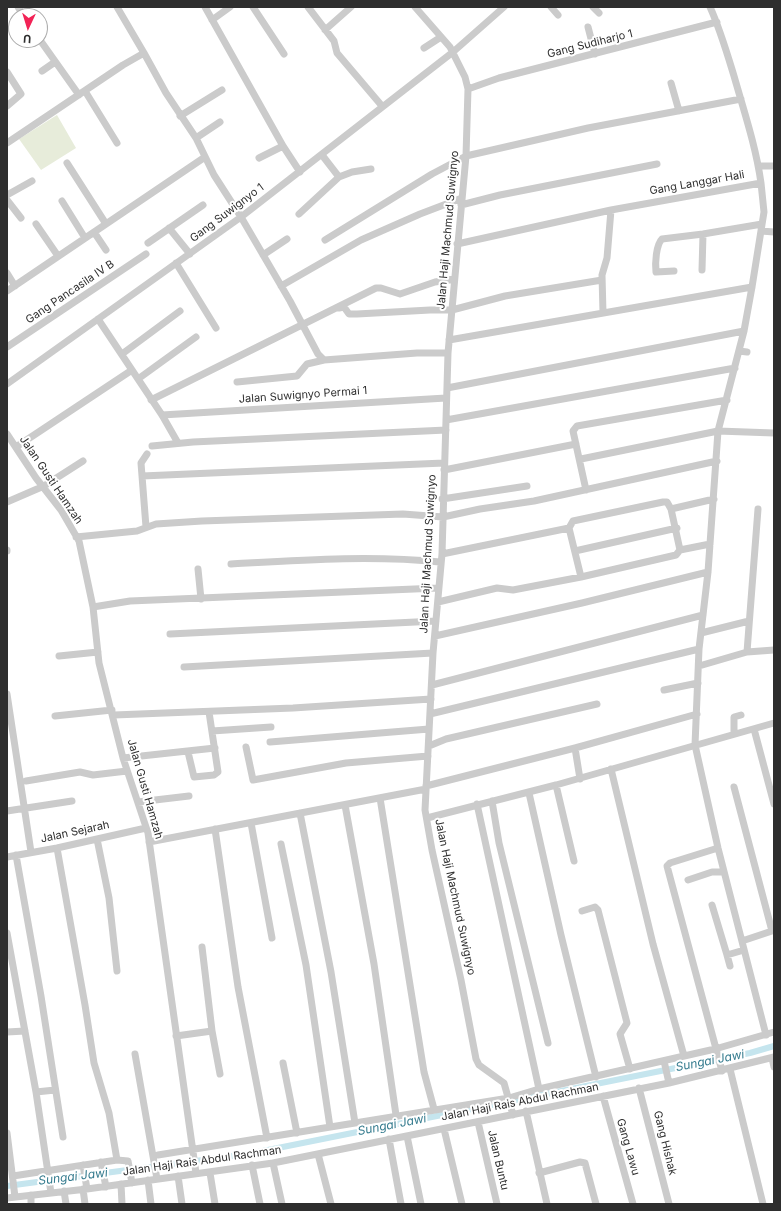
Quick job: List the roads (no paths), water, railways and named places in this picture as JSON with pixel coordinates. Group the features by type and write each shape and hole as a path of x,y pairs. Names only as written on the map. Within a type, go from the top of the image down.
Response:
{"street":[{"path":"118,7 180,116 196,138 214,175 241,217 304,325 318,354 324,360"},
{"path":"205,7 300,172"},
{"path":"212,20 230,7"},
{"path":"253,7 284,54"},
{"path":"308,7 335,43 337,53 382,106"},
{"path":"325,30 351,7"},
{"name":"Jalan Haji Machmud Suwignyo","path":"415,7 453,52 465,77 468,89 466,156 448,353 442,499 442,554 440,562 430,699 426,787 427,818 432,850 461,980 476,1059 478,1065 501,1079 510,1098 512,1113"},
{"name":"Gang Suwignyo 1","path":"7,384 241,217 453,52 504,7"},
{"path":"551,7 558,15"},
{"path":"592,7 598,13"},
{"name":"Gang Langgar Hali","path":"457,244 611,210 761,183 759,166 741,99 717,22 710,7"},
{"name":"Gang Sudiharjo 1","path":"468,89 499,78 717,22"},
{"path":"588,27 595,54"},
{"path":"424,48 441,37"},
{"path":"45,48 55,62 82,93 117,143"},
{"path":"7,144 123,65 144,53"},
{"path":"42,71 55,62"},
{"path":"7,72 21,94 7,106"},
{"path":"671,83 679,111"},
{"path":"180,116 222,90"},
{"path":"325,240 432,174 466,156 588,128 741,99"},
{"path":"196,138 220,122"},
{"path":"258,158 284,146"},
{"path":"322,155 339,177"},
{"path":"7,291 205,157"},
{"path":"67,163 106,224"},
{"path":"281,286 361,240 420,214 462,201 657,164"},
{"path":"759,166 774,166"},
{"path":"299,214 339,177 352,172 371,169"},
{"path":"7,195 32,181"},
{"path":"761,183 764,212 752,287 744,331 718,431 708,572 699,649 695,745 718,848 766,1035"},
{"path":"7,200 21,218"},
{"path":"62,201 85,238"},
{"path":"148,243 203,205"},
{"path":"603,313 602,280 607,258 611,210"},
{"path":"36,224 58,256"},
{"path":"169,228 190,254"},
{"path":"674,271 656,272 660,242 662,239 762,228 774,232"},
{"path":"94,232 106,250"},
{"path":"702,270 703,234"},
{"path":"263,255 287,239"},
{"name":"Gang Pancasila IV B","path":"7,347 146,254"},
{"path":"176,263 216,328"},
{"path":"7,273 15,286"},
{"path":"151,400 214,367 339,308 376,288 400,294 435,282 454,279"},
{"path":"339,308 344,307 349,314 452,310 505,296 602,280"},
{"path":"450,340 752,287"},
{"path":"122,354 180,311"},
{"path":"98,319 162,415 178,443"},
{"path":"447,388 744,331"},
{"path":"138,379 196,337"},
{"path":"739,351 747,352"},
{"path":"237,382 297,376 307,364 324,360 417,353 448,353"},
{"path":"446,420 735,368"},
{"path":"16,447 132,370"},
{"name":"Jalan Suwignyo Permai 1","path":"162,415 446,398"},
{"path":"586,490 581,459 573,431 577,426 726,400"},
{"path":"152,446 178,443 446,430"},
{"path":"581,459 718,431 774,433"},
{"name":"Jalan Gusti Hamzah","path":"8,438 61,510 76,537 86,570 93,607 98,652 123,758 138,802 149,842 196,1171"},
{"path":"142,476 444,466 576,444"},
{"path":"146,527 141,463 147,454"},
{"path":"7,502 44,486 83,461"},
{"path":"76,537 137,531 156,524 258,518 357,517 403,514 443,517 586,490 717,461"},
{"path":"442,499 527,486"},
{"path":"672,509 714,499"},
{"path":"581,577 569,528 573,521 667,502 672,509 680,550"},
{"path":"747,652 758,509"},
{"path":"442,554 569,528"},
{"path":"575,551 676,528"},
{"path":"438,602 497,588 513,590 581,577 676,555 680,550 710,544"},
{"path":"231,564 301,560 403,558 440,562"},
{"path":"198,569 201,599"},
{"path":"435,636 582,603 708,572"},
{"path":"93,607 130,601 438,588"},
{"path":"432,685 703,615"},
{"path":"170,634 436,621"},
{"path":"701,633 749,621"},
{"path":"430,714 699,649"},
{"path":"699,666 747,652 774,650"},
{"path":"59,656 98,652"},
{"path":"184,667 433,653"},
{"path":"664,690 698,683"},
{"path":"7,694 10,733 25,808 31,852"},
{"path":"55,716 113,713 209,712 430,699"},
{"path":"429,746 446,739 598,704"},
{"path":"188,752 192,774 196,778 218,772 209,712"},
{"path":"149,842 380,798 575,748 697,714"},
{"path":"734,734 734,717 741,715"},
{"path":"427,818 477,804 528,793 774,722"},
{"path":"212,731 271,727"},
{"path":"270,742 429,729"},
{"path":"754,729 774,804"},
{"path":"246,747 253,780 346,763 428,756"},
{"path":"123,758 215,748"},
{"path":"575,748 580,778"},
{"path":"611,768 653,944 684,1056"},
{"path":"26,780 80,772 92,776 127,771"},
{"path":"556,785 574,861"},
{"path":"734,787 772,931 742,941"},
{"path":"528,793 596,1077"},
{"path":"138,802 189,796"},
{"path":"380,798 424,1072 434,1109"},
{"path":"7,812 72,801"},
{"path":"492,801 499,843 548,1044"},
{"path":"477,804 539,1089"},
{"path":"345,805 374,964 396,1115"},
{"path":"300,814 331,972 356,1123"},
{"path":"251,823 272,938"},
{"name":"Jalan Sejarah","path":"7,857 57,848 146,828"},
{"path":"215,829 238,987 267,1138"},
{"path":"97,839 109,898 117,971"},
{"path":"281,844 306,965 330,1127"},
{"path":"57,848 94,1064 109,1113 117,1160"},
{"path":"718,848 670,863 667,866 721,1069"},
{"path":"16,855 41,996 63,1137"},
{"path":"688,880 712,872 724,872"},
{"path":"712,905 730,966"},
{"path":"582,911 595,907 598,910 626,1023 620,1034 630,1069"},
{"path":"7,933 36,1092 49,1172 50,1191"},
{"path":"202,947 212,1031 220,1074"},
{"path":"727,955 744,950"},
{"path":"7,1032 25,1031"},
{"path":"176,1036 212,1031"},
{"path":"158,1155 194,1152 396,1115 510,1098 539,1089 664,1062 684,1056 716,1051 774,1032"},
{"path":"135,1054 156,1176"},
{"path":"773,1058 774,1067"},
{"name":"Jalan Haji Rais Abdul Rachman","path":"12,1196 31,1195 50,1191 64,1191 105,1183 122,1184 132,1180 148,1180 156,1176 178,1176 196,1171 210,1173 252,1165 273,1163 478,1122 512,1113 603,1096 639,1088 668,1079 721,1069 730,1069 773,1058"},
{"path":"664,1062 668,1079"},
{"path":"283,1063 297,1133"},
{"path":"730,1069 763,1204"},
{"name":"Gang Hishak","path":"639,1088 669,1204"},
{"path":"36,1092 55,1090"},
{"name":"Gang Lawu","path":"603,1096 633,1204"},
{"path":"526,1111 547,1204"},
{"name":"Jalan Buntu","path":"478,1122 497,1204"},
{"path":"444,1129 462,1204"},
{"path":"7,1133 13,1177 12,1196"},
{"path":"407,1136 421,1204"},
{"path":"389,1140 401,1204"},
{"path":"318,1154 332,1204"},
{"path":"13,1177 84,1166 102,1165 117,1160 126,1160 132,1180"},
{"path":"539,1173 580,1162 585,1163 596,1204"},
{"path":"273,1163 282,1204"},
{"path":"102,1165 105,1183"},
{"path":"252,1165 260,1204"},
{"path":"84,1166 85,1204"},
{"path":"210,1173 215,1204"},
{"path":"178,1176 182,1204"},
{"path":"148,1180 151,1204"},
{"path":"122,1184 122,1204"},
{"path":"64,1191 66,1204"},
{"path":"31,1195 31,1204"}],"waterway":[{"name":"Sungai Jawi","path":"7,1186 248,1154 750,1053 774,1046"}]}
